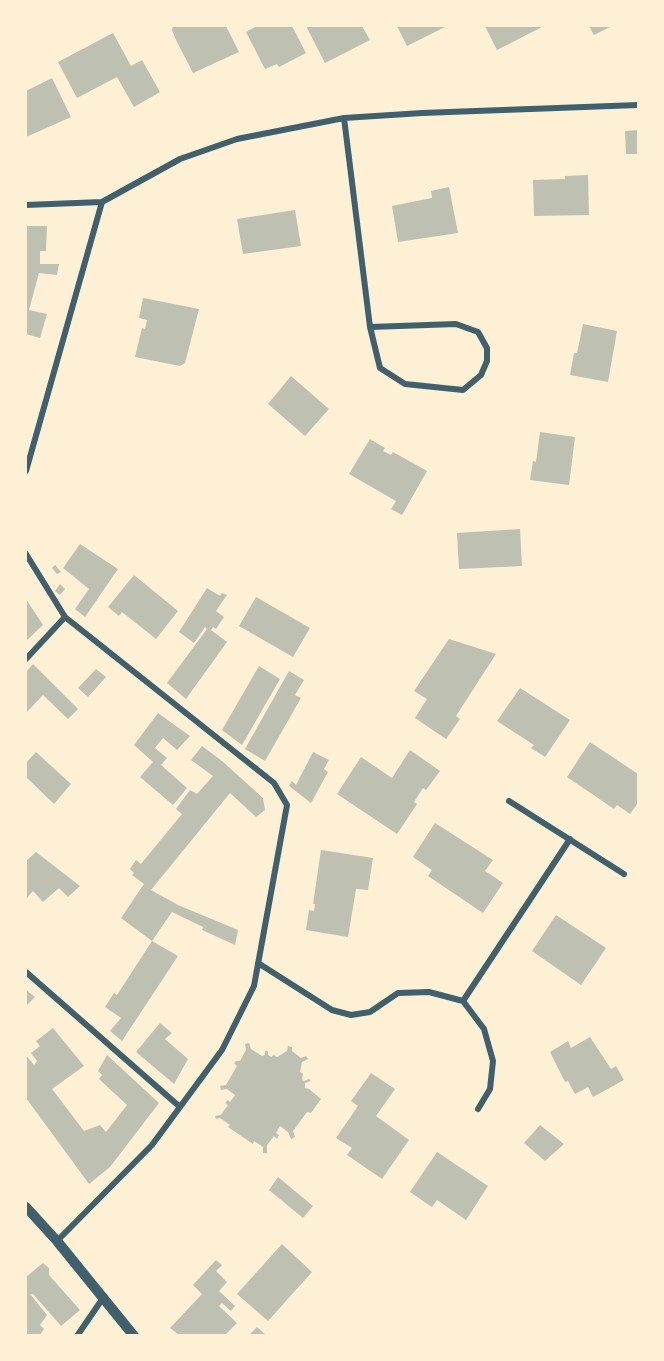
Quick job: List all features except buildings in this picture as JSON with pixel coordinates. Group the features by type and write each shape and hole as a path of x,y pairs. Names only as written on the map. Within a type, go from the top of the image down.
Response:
{"street":[{"path":"26,205 102,202 180,159 218,145 237,139 344,118 639,105"},
{"path":"344,118 370,327 380,368 405,384 463,390 482,375 487,361 487,348 478,332 456,324 370,327"},
{"path":"26,471 102,202"},
{"path":"26,554 65,618 274,783 286,805 254,986 222,1050 152,1145 57,1241"},
{"path":"26,659 65,618"},
{"path":"508,801 624,874"},
{"path":"463,1001 570,839"},
{"path":"258,963 332,1010 351,1014 370,1012 398,993 429,992 463,1001 484,1029 493,1061 490,1089 478,1109"},
{"path":"26,972 180,1107"},
{"path":"26,1207 134,1335"},
{"path":"77,1335 103,1298"}]}
